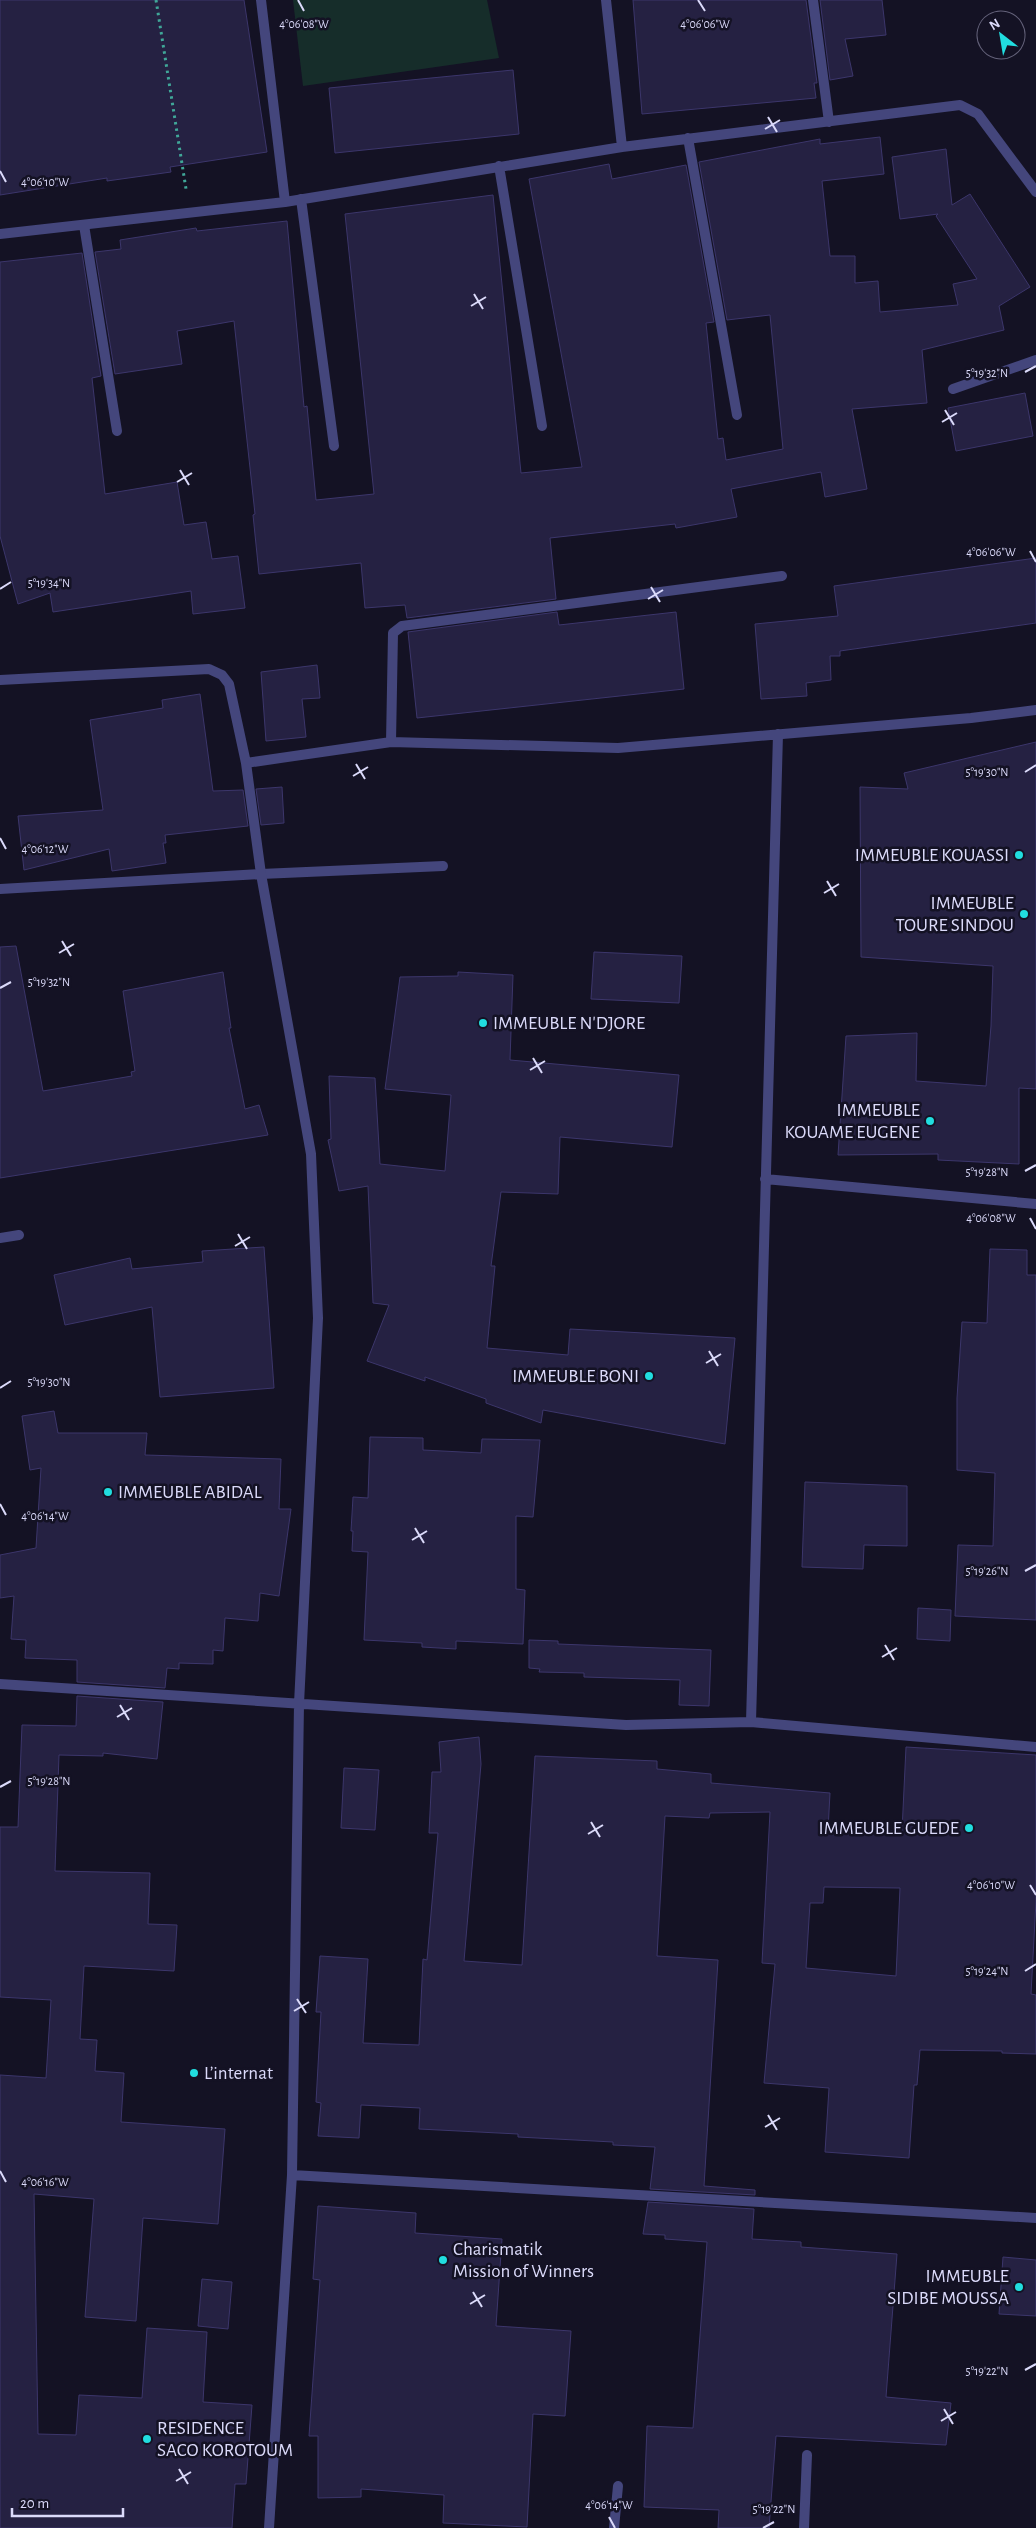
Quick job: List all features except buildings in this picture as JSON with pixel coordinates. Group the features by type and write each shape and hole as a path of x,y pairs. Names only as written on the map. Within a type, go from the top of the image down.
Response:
{"street":[{"path":"261,0 285,202"},
{"path":"606,0 622,147"},
{"path":"813,0 829,122"},
{"path":"0,234 285,202 622,147 960,105 978,114 1036,192"},
{"path":"688,138 737,415"},
{"path":"500,166 542,426"},
{"path":"301,199 334,446"},
{"path":"84,225 117,431"},
{"path":"954,389 1036,360"},
{"path":"391,742 393,633 402,626 782,576"},
{"path":"0,680 209,670 222,674 228,684 246,763 261,874 310,1154 318,1308 299,1704 292,2175 269,2528"},
{"path":"246,763 391,742 618,748 972,718 1036,710"},
{"path":"751,1722 778,734"},
{"path":"0,889 443,866"},
{"path":"765,1179 1036,1204"},
{"path":"0,1238 19,1235"},
{"path":"0,1684 626,1725 751,1722 1036,1747"},
{"path":"292,2175 1036,2218"},
{"path":"804,2528 807,2455"},
{"path":"614,2528 618,2486"}],"path":[{"path":"156,0 190,214"}],"green space":[{"path":"293,0 487,0 499,58 303,86"}],"place":[{"name":"IMMEUBLE KOUASSI","path":"1019,855"},
{"name":"IMMEUBLE TOURE SINDOU","path":"1024,914"},
{"name":"IMMEUBLE N'DJORE","path":"483,1023"},
{"name":"IMMEUBLE KOUAME EUGENE","path":"930,1121"},
{"name":"IMMEUBLE BONI","path":"649,1376"},
{"name":"IMMEUBLE ABIDAL","path":"108,1492"},
{"name":"IMMEUBLE GUEDE","path":"969,1828"},
{"name":"L’internat","path":"194,2073"},
{"name":"Charismatik Mission of Winners","path":"443,2260"},
{"name":"IMMEUBLE SIDIBE MOUSSA","path":"1019,2287"},
{"name":"RESIDENCE SACO KOROTOUM","path":"147,2439"}]}
